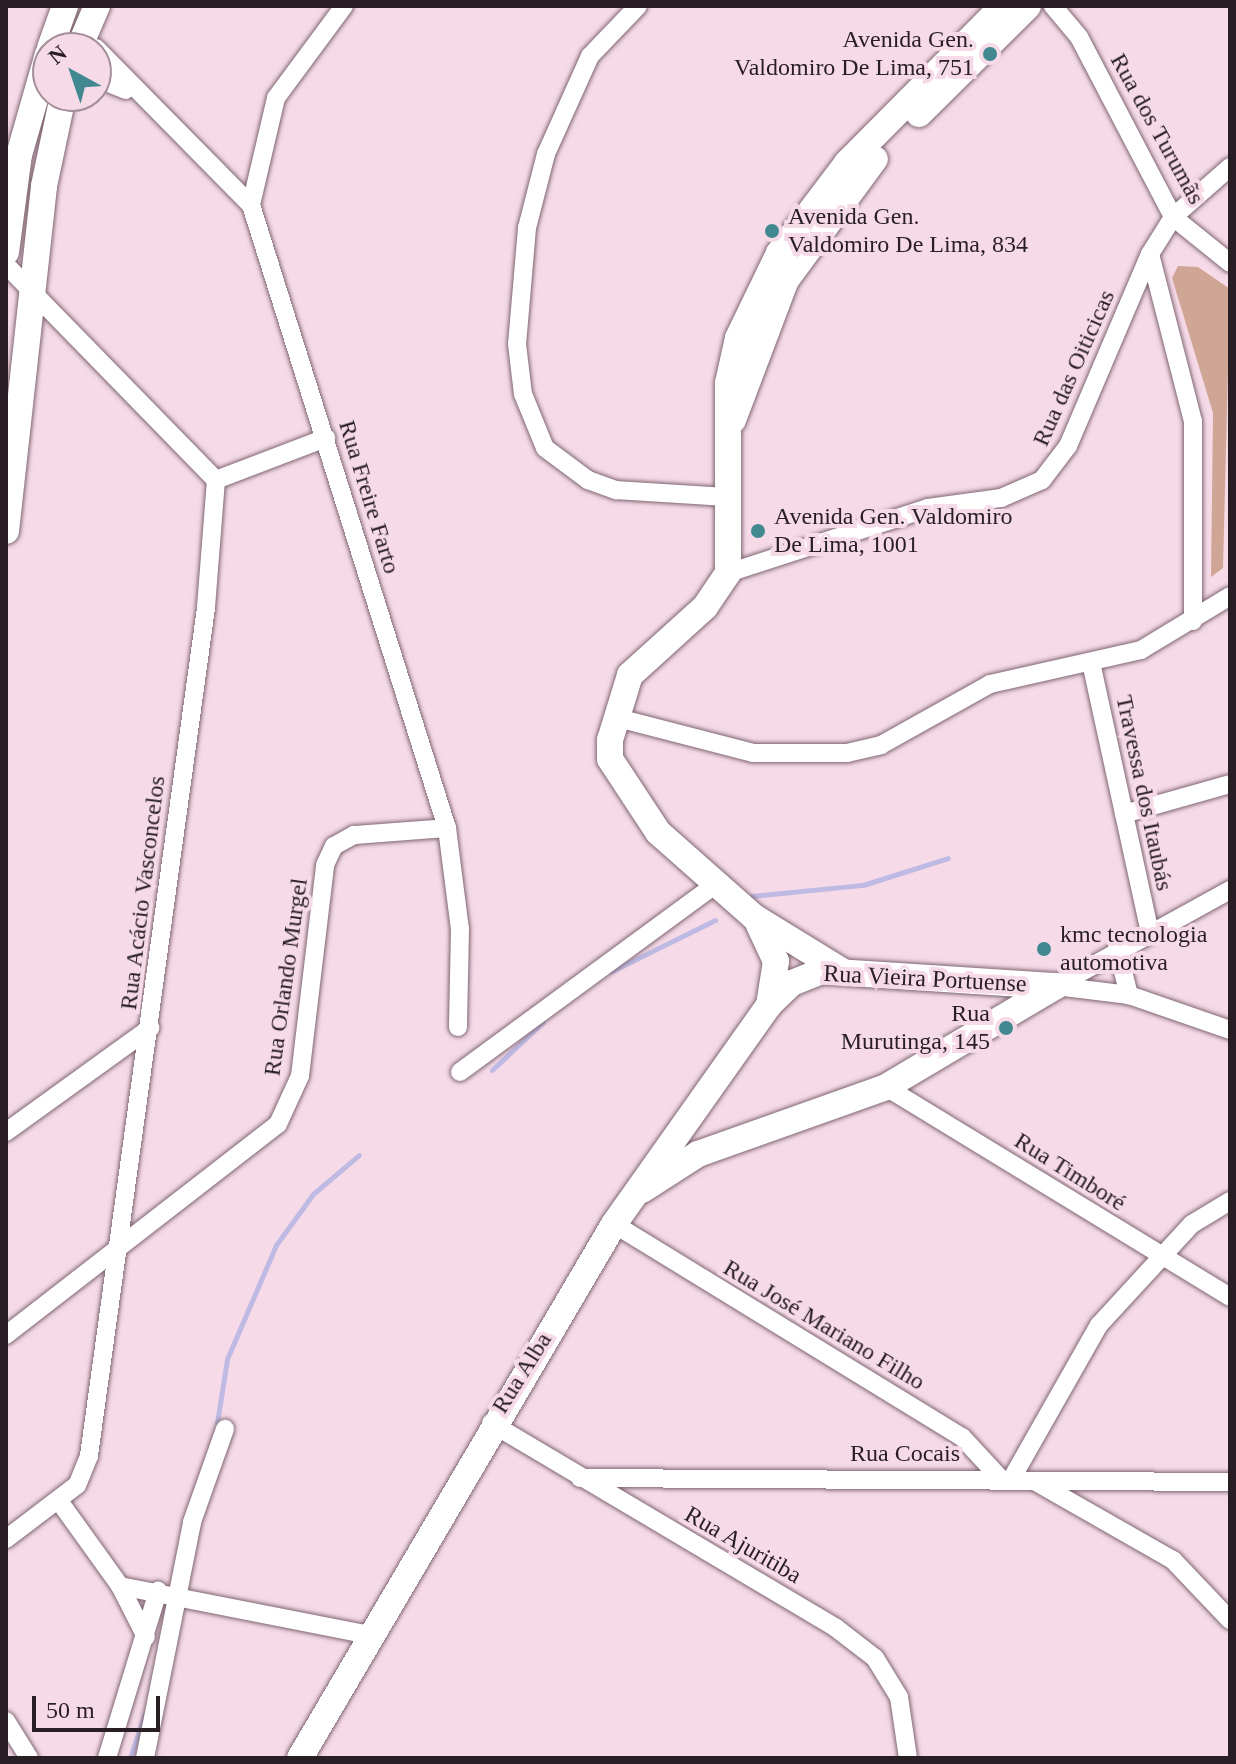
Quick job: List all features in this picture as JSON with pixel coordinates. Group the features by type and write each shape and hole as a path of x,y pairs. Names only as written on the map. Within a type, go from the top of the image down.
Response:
{"street":[{"path":"56,32 65,6"},
{"path":"92,32 97,6"},
{"path":"251,205 276,98 344,6"},
{"path":"638,6 590,56 546,154 527,228 517,344 523,394 545,448 588,480 616,490 726,497"},
{"path":"842,971 754,917 716,884 638,806 610,759 614,717 630,675 705,607 728,573 726,438 738,338 779,253 847,163 1003,6"},
{"path":"726,438 774,306 822,223 862,172 1028,6"},
{"name":"Rua dos Turumãs","path":"1053,6 1079,37 1173,217 1230,263"},
{"path":"112,70 251,205"},
{"path":"112,86 138,98"},
{"path":"6,252 19,155 32,112"},
{"path":"6,531 14,384 29,333 61,112"},
{"name":"Rua das Oiticicas","path":"728,573 928,508 1001,498 1042,480 1068,446 1150,254 1173,217 1230,167"},
{"name":"Rua Freire Farto","path":"251,205 447,828 460,929 458,1027"},
{"path":"1150,254 1193,421 1193,621"},
{"path":"6,265 216,480 326,438"},
{"path":"29,333 56,326 75,335"},
{"name":"Rua Acácio Vasconcelos","path":"6,1539 77,1485 89,1456 120,1252 206,608 216,480"},
{"path":"614,717 753,753 847,753 881,745 990,684 1092,667 1193,621 1230,596"},
{"name":"Travessa dos Itaubás","path":"1092,667 1149,929"},
{"path":"1124,814 1230,784"},
{"name":"Rua Orlando Murgel","path":"6,1335 120,1252 249,1151 289,1106 300,1076 325,865 334,846 354,835 447,828"},
{"path":"460,1072 716,884"},
{"path":"632,1196 698,1154 886,1087 1149,929 1230,890"},
{"path":"754,917 776,961 769,1005"},
{"path":"1117,948 1129,995"},
{"name":"Rua Vieira Portuense","path":"769,1005 806,975 842,971 1056,986 1129,995 1230,1030"},
{"path":"1005,982 1021,1008"},
{"name":"Rua Alba","path":"300,1758 491,1423 614,1224 678,1126 769,1005"},
{"path":"6,1132 150,1028"},
{"name":"Rua Timboré","path":"886,1087 1230,1297"},
{"path":"678,1126 684,1146 698,1154"},
{"path":"1006,1478 1074,1361 1159,1256 1230,1201"},
{"name":"Rua José Mariano Filho","path":"614,1224 962,1437 1006,1478"},
{"name":"Rua Ajuritiba","path":"491,1423 836,1628 875,1658 899,1697 908,1758"},
{"path":"107,1758 146,1637 168,1592 225,1429"},
{"name":"Rua Cocais","path":"580,1478 1006,1478 1230,1482"},
{"path":"641,1478 642,1515"},
{"path":"1032,1479 1173,1560 1230,1620"},
{"path":"59,1501 120,1586 146,1637"},
{"path":"120,1586 168,1592 370,1635"},
{"path":"145,1758 168,1592"},
{"path":"6,1721 29,1758"}],"shaded area":[{"path":"1178,266 1198,267 1230,289 1223,568 1211,577 1213,413 1172,278"}],"waterway":[{"path":"752,896 863,885 948,858"},
{"path":"612,971 715,920"},
{"path":"492,1070 543,1022"},
{"path":"217,1423 227,1359 276,1245 313,1194 359,1155"},
{"path":"130,1758 145,1713"}],"place":[{"name":"Avenida Gen. Valdomiro De Lima, 751","path":"990,54"},
{"name":"Avenida Gen. Valdomiro De Lima, 834","path":"772,231"},
{"name":"Avenida Gen. Valdomiro De Lima, 1001","path":"758,531"},
{"name":"kmc tecnologia automotiva","path":"1044,949"},
{"name":"Rua Murutinga, 145","path":"1006,1028"}]}
